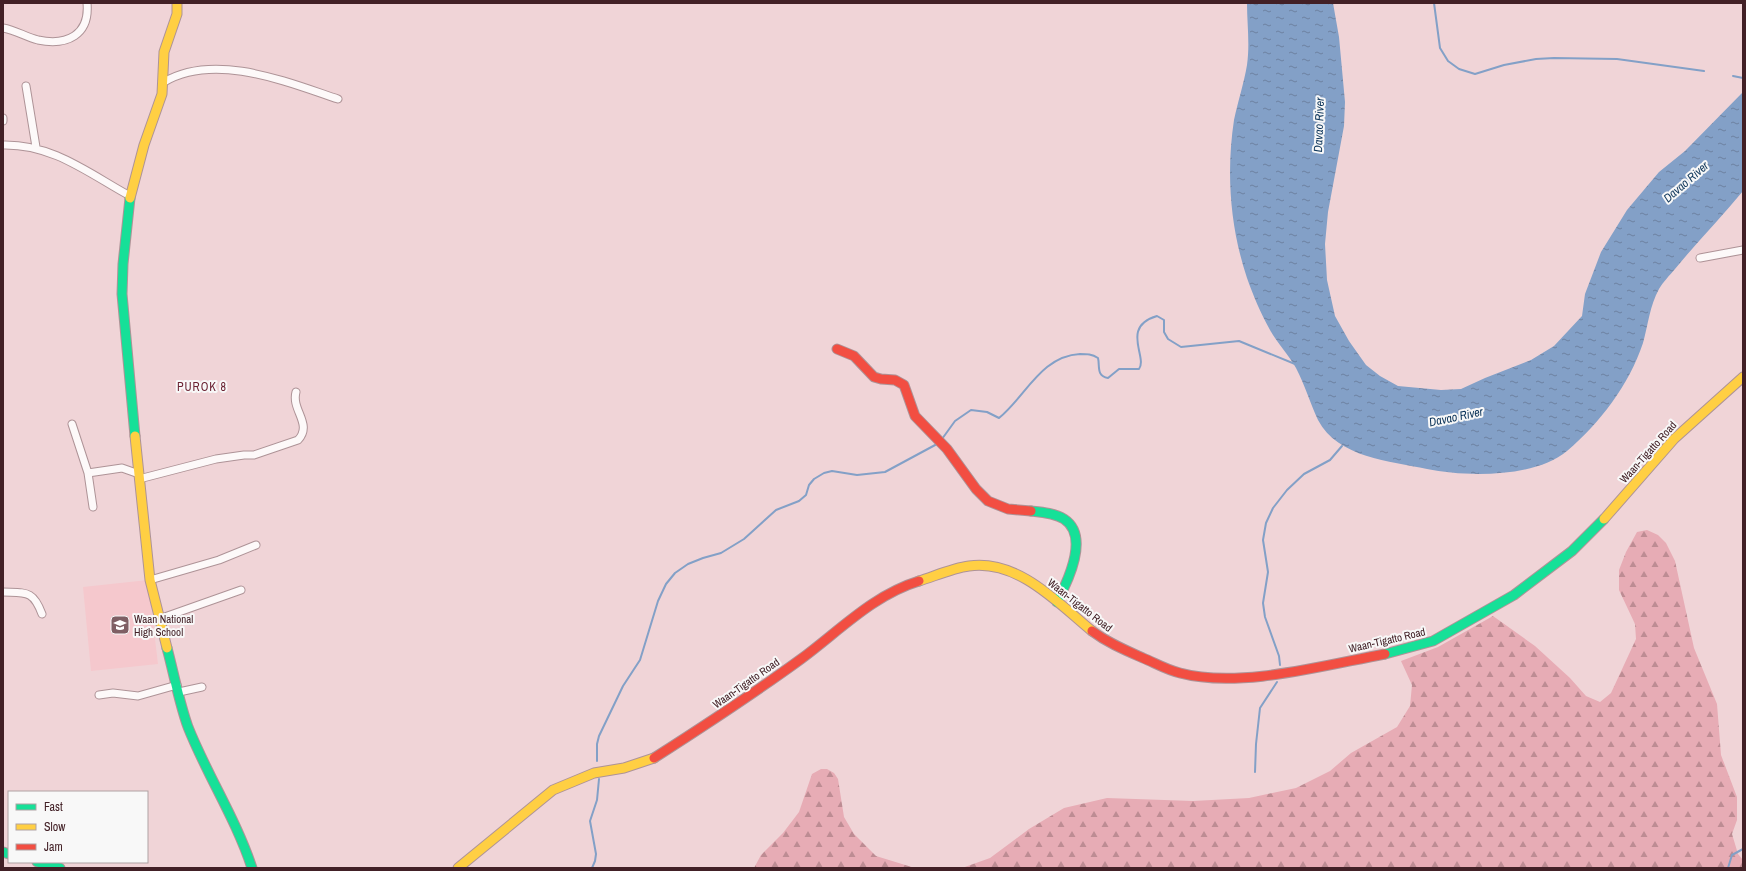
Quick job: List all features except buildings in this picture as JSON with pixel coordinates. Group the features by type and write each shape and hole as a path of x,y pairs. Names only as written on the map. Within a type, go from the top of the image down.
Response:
{"street":[{"path":"3,28 39,40 66,39 75,36 84,26 87,19 87,3"},
{"path":"177,3 177,14 166,41 164,52 164,82 158,107 144,145 130,196 123,264 122,294 150,580 178,688 194,739 217,791 245,846 252,868"},
{"path":"164,82 177,75 212,69 222,69 269,77 338,99"},
{"path":"26,86 36,147"},
{"path":"3,145 36,147 63,158 130,196"},
{"path":"1700,258 1743,250"},
{"path":"837,349 853,356 872,376 878,379 898,380 904,385 912,411 947,449 974,487 988,501 1007,510 1051,514 1062,518 1071,525 1076,538 1072,567 1066,585 1057,602"},
{"name":"Waan-Tigatto Road","path":"458,868 552,790 594,773 624,768 652,758 677,744 745,700 823,643 873,603 890,592 906,585 969,566 981,564 1009,570 1057,602 1106,642 1179,673 1206,678 1225,679 1275,674 1412,648 1448,634 1514,595 1572,551 1593,531 1674,439 1743,377"},
{"path":"88,473 122,468 139,477 216,459 254,455 298,440 302,436 304,424 295,403 296,392"},
{"path":"72,424 88,473 93,508"},
{"path":"150,580 218,560 256,545"},
{"path":"160,619 241,590"},
{"path":"3,592 32,595 37,601 42,614"},
{"path":"100,695 113,693 138,696 178,688 202,687"},
{"path":"41,863 60,868"}],"shaded area":[{"name":"Waan National High School","path":"148,580 158,664 91,671 83,587"}],"green space":[{"path":"1647,530 1658,535 1666,543 1675,561 1694,648 1717,704 1721,755 1737,797 1737,820 1732,834 1738,854 1743,860 1743,868 962,868 990,858 1029,829 1064,808 1107,798 1193,801 1249,798 1296,788 1330,771 1351,753 1397,727 1410,706 1412,685 1401,661 1438,647 1493,616 1535,646 1570,678 1586,696 1600,702 1611,693 1636,639 1635,624 1619,590 1619,570 1626,552 1637,532"},
{"path":"821,769 827,769 834,773 838,779 844,817 854,834 876,856 915,868 754,868 761,855 783,833 799,812 812,774"}],"water":[{"name":"Davao River","path":"1247,3 1333,3 1339,37 1345,102 1344,126 1328,212 1325,244 1327,280 1335,316 1349,341 1366,365 1380,376 1398,386 1441,390 1461,389 1531,360 1554,346 1582,316 1585,294 1601,252 1627,210 1659,172 1685,151 1743,92 1743,191 1661,286 1651,308 1643,343 1630,374 1602,416 1567,451 1553,460 1519,471 1480,474 1443,472 1366,456 1338,443 1327,433 1318,420 1296,368 1273,335 1260,311 1241,259 1233,220 1230,160 1234,120 1248,57"}],"waterway":[{"path":"1434,3 1440,48 1448,61 1459,69 1475,74 1504,65 1536,59 1554,58 1617,59 1704,71"},
{"path":"1733,76 1743,78"},
{"path":"942,439 955,421 971,410 987,412 999,418 1009,409 1044,369 1066,356 1089,354 1098,358 1100,373 1104,377 1108,378 1119,369 1139,369 1141,364 1137,334 1140,327 1146,321 1157,316 1164,320 1164,332 1168,339 1181,347 1239,341 1295,364"},
{"path":"597,761 597,744 599,736 623,686 640,660 658,601 666,584 675,573 688,564 721,553 744,539 776,510 799,501 806,495 809,485 814,479 824,473 832,471 857,475 885,472 937,444"},
{"path":"1280,665 1279,656 1265,617 1263,603 1268,572 1263,540 1266,523 1273,508 1287,490 1304,474 1330,460 1342,446"},
{"path":"1255,772 1260,708 1277,682"},
{"path":"592,868 596,854 590,821 597,800 599,779"},
{"path":"1728,868 1732,855 1743,849"}],"traffic: fast":[{"path":"130,198 123,264 122,294 135,436"},
{"path":"1031,511 1052,514 1064,519 1072,527 1075,536 1076,547 1071,571 1057,602"},
{"path":"1385,654 1433,641 1514,595 1572,551 1604,519"},
{"path":"167,648 179,698 188,727 238,832 252,868"},
{"path":"3,852 8,854"},
{"path":"41,863 60,868"}],"traffic: slow":[{"path":"130,198 144,145 162,94 164,52 177,14 177,3"},
{"path":"1604,519 1674,439 1743,377"},
{"path":"135,436 150,580 167,648"},
{"path":"919,581 950,570 969,566 987,566 1004,569 1036,585 1092,631"},
{"path":"458,868 553,790 594,773 624,768 654,758"}],"traffic: jam":[{"path":"837,349 854,356 874,377 895,380 904,385 915,416 947,449 976,489 988,501 1008,509 1031,511"},
{"path":"654,758 783,672 871,604 902,587 919,581"},
{"path":"1092,631 1117,646 1166,668 1180,673 1203,677 1255,677 1282,674 1385,654"}],"place":[{"name":"Waan National High School","path":"120,625"}],"district":[{"name":"PUROK 8","path":"202,387"}]}
